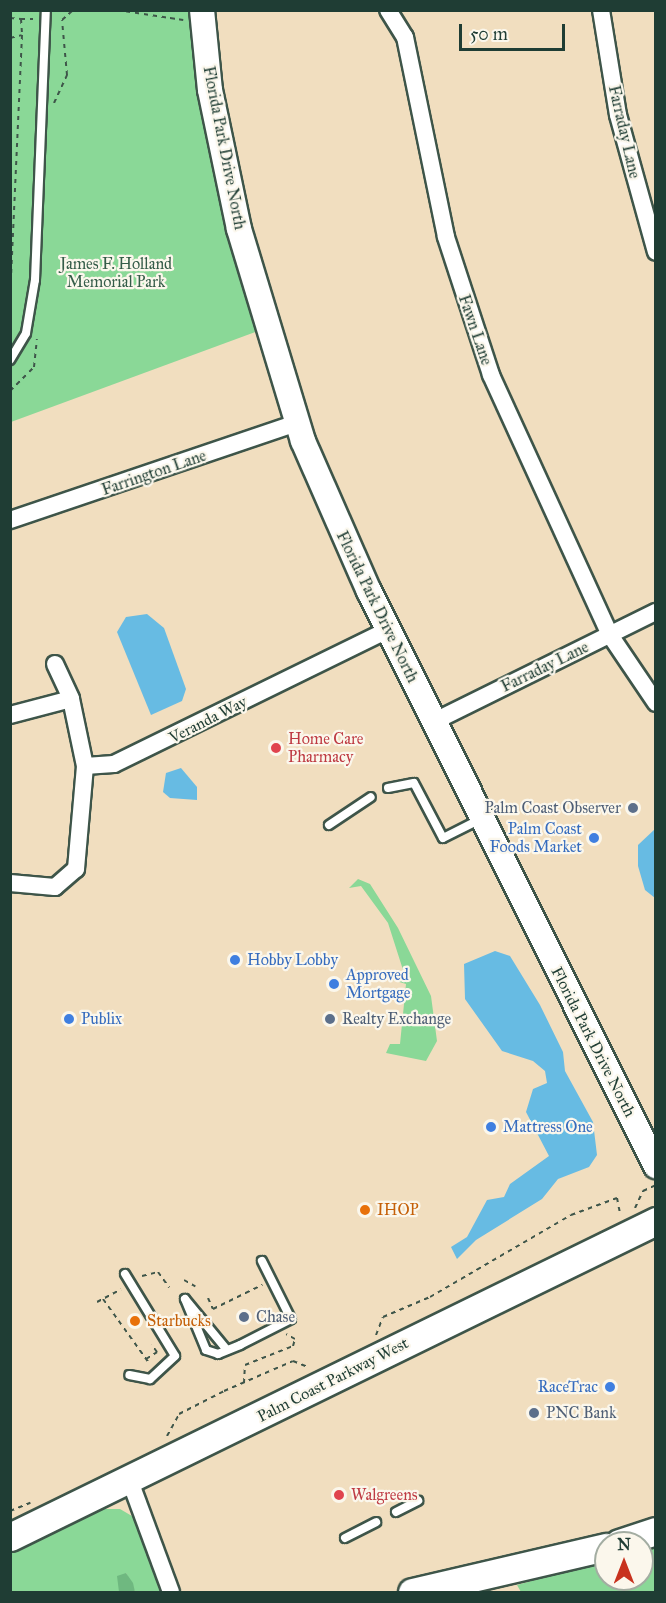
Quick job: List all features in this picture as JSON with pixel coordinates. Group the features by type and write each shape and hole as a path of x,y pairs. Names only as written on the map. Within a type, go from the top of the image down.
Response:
{"main road":[{"name":"Palm Coast Parkway West","path":"10,1537 130,1481 656,1221"},
{"path":"412,1593 594,1550"}],"street":[{"name":"Fawn Lane","path":"388,10 405,37 440,211 475,331 531,472 610,635 656,703"},
{"name":"Farraday Lane","path":"601,10 620,124 656,252"},
{"name":"Florida Park Drive North","path":"194,15 232,197 296,423 388,630 656,1166"},
{"name":"Farrington Lane","path":"10,519 296,423"},
{"name":"Farraday Lane","path":"434,722 656,612"},
{"name":"Veranda Way","path":"86,766 134,758 388,630"},
{"path":"10,883 55,887 76,869 86,766 71,699 55,664"},
{"path":"10,715 71,699"},
{"path":"130,1481 171,1593"}],"lane":[{"path":"10,360 26,333 35,280 46,10"},
{"path":"388,788 414,783 443,838 482,818"},
{"path":"328,825 371,796"},
{"path":"227,1350 185,1299 206,1350 227,1350 291,1319 262,1261"},
{"path":"125,1274 176,1356 150,1379 129,1375"},
{"path":"396,1512 418,1501"},
{"path":"345,1538 376,1522"}],"path":[{"path":"117,10 194,15"},
{"path":"10,18 21,19 22,36 16,216 10,302"},
{"path":"10,38 22,36"},
{"path":"10,216 16,216"},
{"path":"373,1339 383,1317 430,1297 445,1284 571,1215 617,1198 618,1212 628,1214 643,1191 656,1185"},
{"path":"142,1276 158,1272 170,1287"},
{"path":"184,1280 195,1286"},
{"path":"208,1299 213,1309 265,1284 270,1294"},
{"path":"97,1302 126,1286"},
{"path":"103,1299 148,1364"},
{"path":"244,1383 245,1365 293,1346 295,1339 284,1329"},
{"path":"128,1335 132,1332"},
{"path":"146,1359 157,1352 152,1345"},
{"path":"158,1442 179,1414 244,1383 293,1361 314,1368"},
{"path":"10,1511 38,1499"}],"green space":[{"name":"James F. Holland Memorial Park","path":"11,11 201,11 258,331 11,422"},
{"path":"358,879 370,884 398,928 431,996 437,1041 426,1061 386,1053 390,1044 400,1044 406,984 393,980 404,973 388,923 361,886 349,888"},
{"path":"103,1509 120,1509 137,1519 161,1592 135,1592 126,1573 119,1592 11,1592 10,1551"},
{"path":"654,1544 655,1592 521,1592 517,1585 594,1563 594,1591 654,1591"},
{"path":"126,1573 133,1583 135,1592 119,1592 117,1576"}],"water":[{"path":"147,614 164,628 186,689 182,701 151,715 117,632 126,617"},
{"path":"181,768 197,787 197,800 170,798 163,792 166,773"},
{"path":"655,829 655,898 645,890 638,866 638,845"},
{"path":"495,951 510,956 540,1005 563,1052 565,1071 593,1122 597,1155 589,1167 558,1179 542,1199 476,1240 457,1259 451,1247 467,1237 487,1200 504,1197 510,1184 549,1156 526,1112 533,1089 547,1083 545,1071 533,1061 502,1051 465,999 464,964"}],"place":[{"name":"Home Care Pharmacy","path":"276,748"},
{"name":"Palm Coast Observer","path":"633,808"},
{"name":"Palm Coast Foods Market","path":"594,838"},
{"name":"Hobby Lobby","path":"235,960"},
{"name":"Approved Mortgage","path":"334,984"},
{"name":"Publix","path":"69,1019"},
{"name":"Realty Exchange","path":"330,1019"},
{"name":"Mattress One","path":"491,1127"},
{"name":"IHOP","path":"365,1210"},
{"name":"Chase","path":"244,1317"},
{"name":"Starbucks","path":"135,1321"},
{"name":"RaceTrac","path":"610,1387"},
{"name":"PNC Bank","path":"534,1413"},
{"name":"Walgreens","path":"339,1495"}]}
